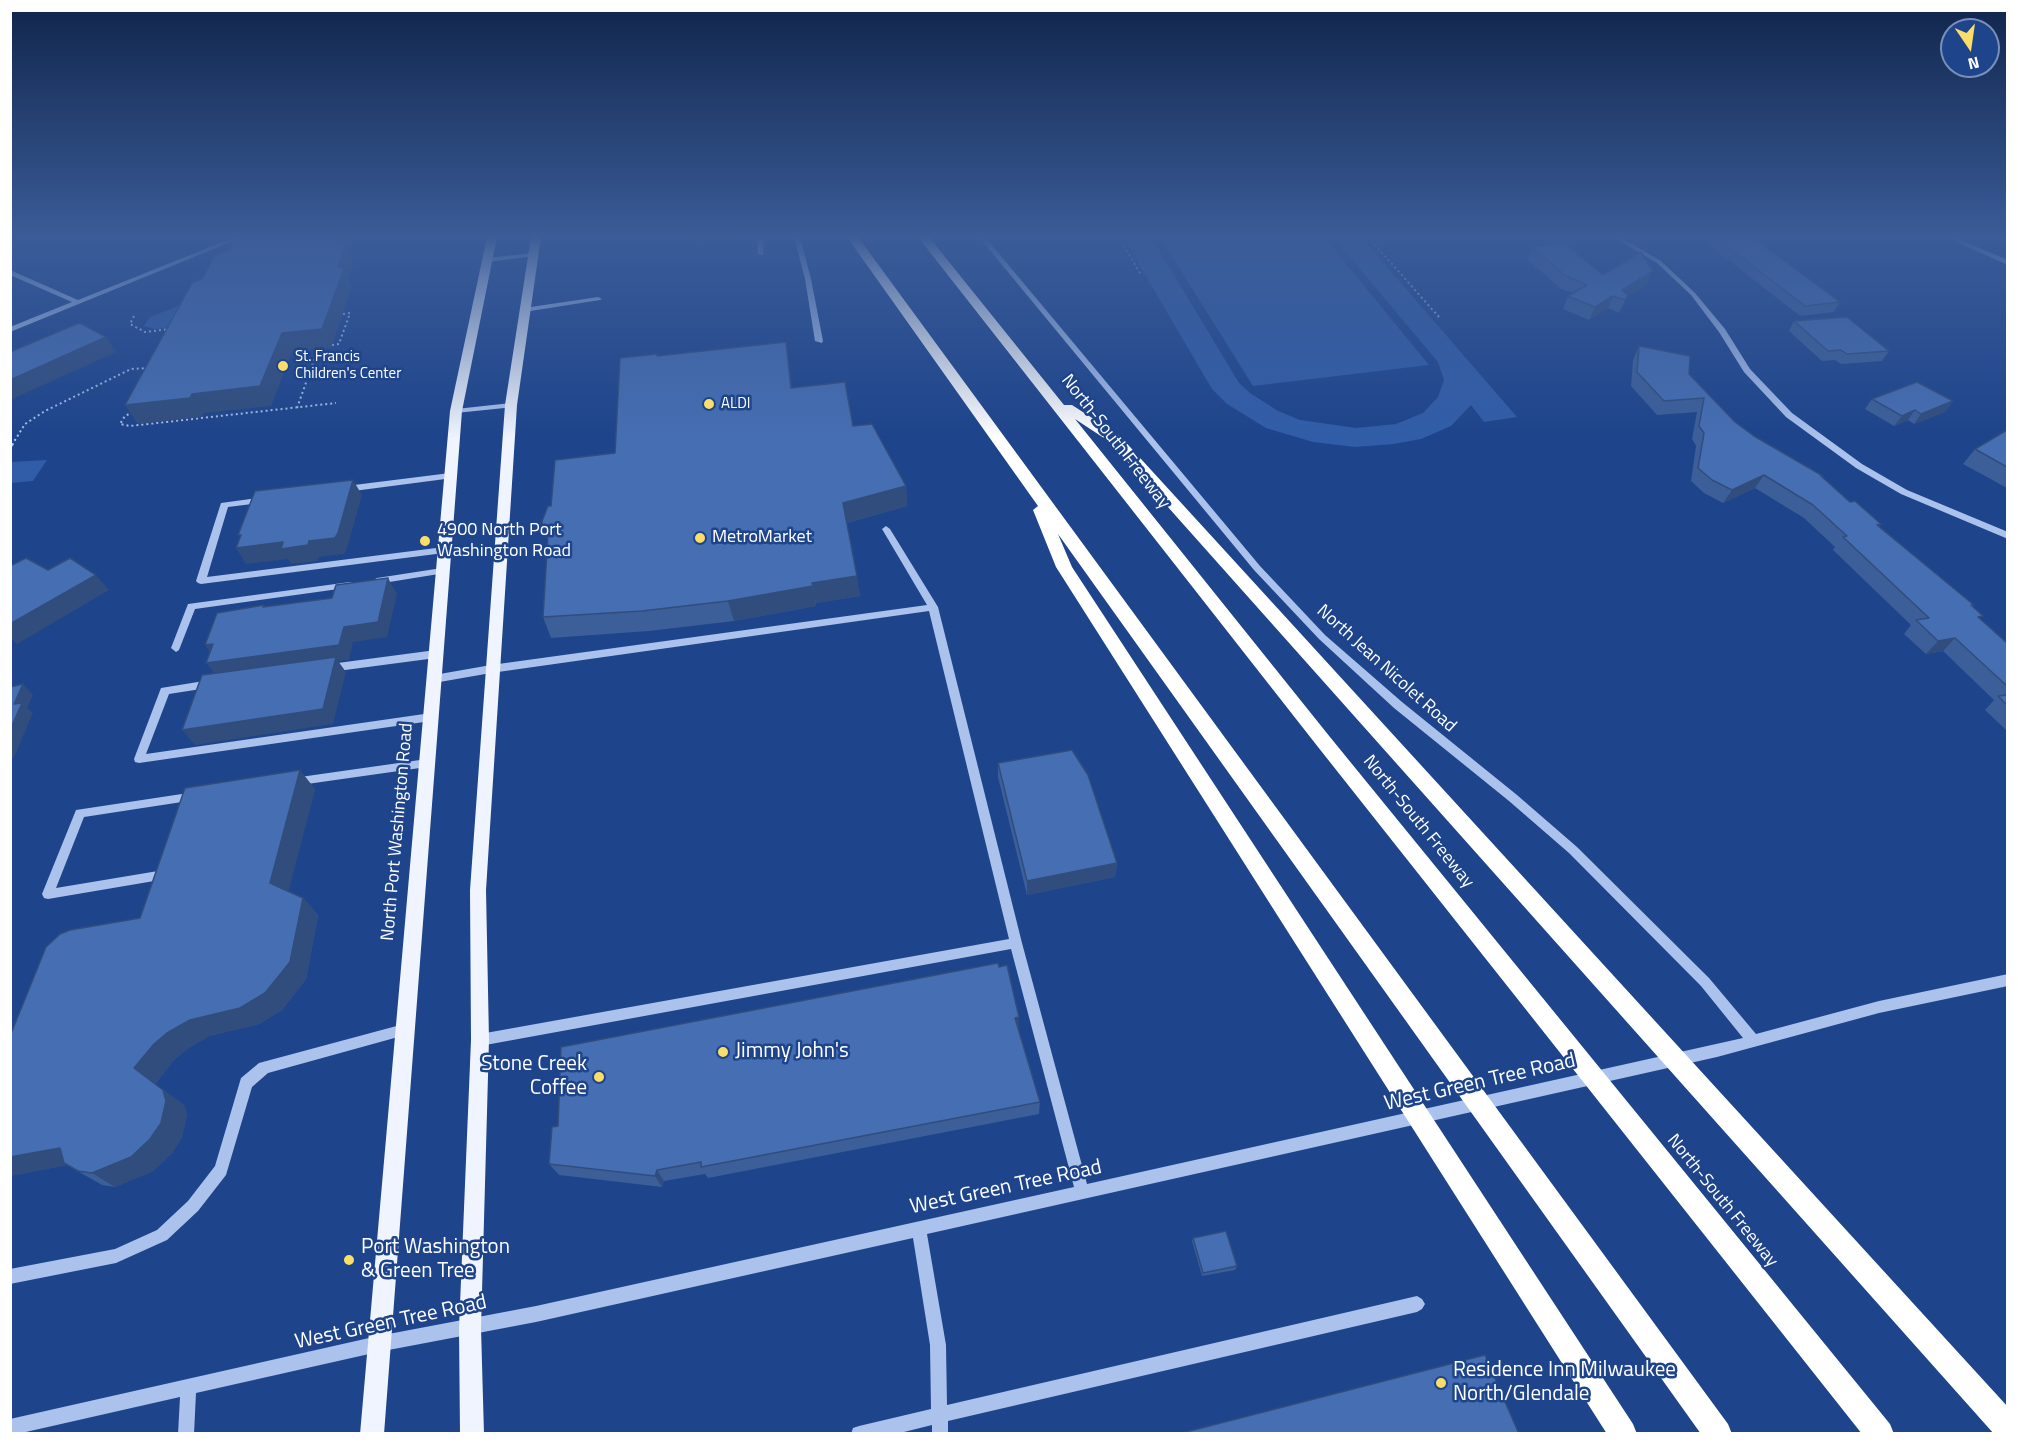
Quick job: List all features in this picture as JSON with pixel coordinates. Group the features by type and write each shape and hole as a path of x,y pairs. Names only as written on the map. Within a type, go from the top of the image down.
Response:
{"highway":[{"path":"901,304 1718,1434"},
{"name":"North-South Freeway","path":"977,304 1317,733 1880,1434"},
{"path":"1053,399 1115,439 2007,1428"},
{"path":"1028,481 1065,567 1623,1434"}],"main road":[{"name":"North Port Washington Road","path":"372,1434 456,411 478,304"},
{"path":"472,1434 470,1328 480,1040 478,890 491,669 511,405 525,304"}],"street":[{"path":"10,330 74,304"},
{"path":"524,310 566,304"},
{"path":"813,304 819,341"},
{"name":"North Jean Nicolet Road","path":"1038,304 1257,568 1322,637 1398,705 1573,850 1705,982 1753,1040"},
{"path":"1701,304 1722,331 1747,370 1789,415 1859,466 1904,492 2007,536"},
{"path":"456,411 511,405"},
{"path":"337,490 450,476"},
{"path":"270,499 224,505 201,581 444,550"},
{"path":"886,529 933,607 1016,943 1082,1192"},
{"path":"368,582 442,572"},
{"path":"176,648 191,606 356,584"},
{"path":"434,679 933,607"},
{"path":"314,670 436,654"},
{"path":"222,683 165,691 139,759 431,717"},
{"path":"280,784 427,763"},
{"path":"170,853 162,875 48,894 80,813 188,802 213,794"},
{"path":"480,1040 1016,943"},
{"name":"West Green Tree Road","path":"10,1427 378,1344 470,1328 1717,1051 1879,1007 2007,980"},
{"path":"10,1277 116,1256 162,1235 193,1206 221,1170 246,1083 264,1068 404,1030"},
{"path":"919,1228 938,1345 940,1434"},
{"path":"859,1434 1418,1304"},
{"path":"186,1434 188,1387"}],"path":[{"path":"1428,304 1439,317"},
{"path":"332,345 339,344 350,313 343,314"},
{"path":"134,316 130,324 145,332 175,329"},
{"path":"297,408 318,349"},
{"path":"11,446 25,424 45,411 131,369 154,368"},
{"path":"134,411 125,416 120,424 130,426 336,404"}],"shaded area":[{"path":"182,304 201,304 191,325 156,329 144,326 150,317"},
{"path":"1162,304 1192,304 1239,383 1278,411 1300,420 1356,428 1396,424 1423,413 1438,397 1444,380 1438,362 1390,304 1419,304 1517,417 1484,422 1471,405 1451,426 1421,439 1355,447 1313,442 1266,428 1227,404 1212,389"},
{"path":"1202,304 1379,304 1429,365 1253,386"},
{"path":"47,460 33,481 11,483 11,462"}],"building":[{"path":"180,304 331,304 322,329 282,333 260,386 192,394 190,398 125,405"},
{"path":"1847,317 1889,351 1847,354 1841,350 1828,351 1794,321"},
{"path":"80,323 106,337 10,380 10,352"},
{"name":"MetroMarket","path":"786,342 791,388 845,382 853,426 872,424 906,486 843,503 857,576 728,601 642,611 543,617 548,535 542,528 542,521 548,506 551,506 555,460 615,453 620,358"},
{"path":"1639,346 1690,356 1689,374 1735,422 1754,436 1823,476 1821,476 1850,502 1855,501 1881,524 1877,525 1974,605 1971,605 1983,616 1978,617 2007,643 2007,686 1955,638 1938,641 1916,620 1929,618 1843,537 1847,536 1813,505 1764,475 1732,490 1712,480 1698,468 1704,433 1699,426 1704,398 1664,401 1637,372"},
{"path":"1917,382 1953,401 1921,414 1915,410 1902,416 1872,399"},
{"path":"2007,430 2007,467 1975,449"},
{"path":"353,480 335,538 309,541 308,545 281,549 283,542 236,548 241,535 238,535 255,491"},
{"path":"26,558 48,570 70,558 96,575 10,624 10,566"},
{"path":"388,578 378,622 344,627 339,645 206,663 213,644 205,645 217,613 264,605 263,607 332,598 336,585"},
{"path":"336,657 323,709 182,730 202,675"},
{"path":"23,684 14,704 22,703 10,730 10,687"},
{"path":"2007,695 2007,705 1998,696"},
{"path":"1072,750 1088,775 1117,863 1027,881 998,763"},
{"path":"300,770 270,883 303,898 290,962 265,993 240,1008 190,1020 167,1033 154,1044 134,1068 163,1090 166,1101 161,1123 150,1139 131,1157 92,1173 78,1171 64,1163 60,1148 10,1157 10,1036 46,947 60,934 70,930 140,918 185,788"},
{"path":"998,963 999,967 1007,965 1019,1017 1015,1018 1040,1102 701,1167 701,1162 657,1170 655,1176 549,1164 552,1127 558,1126 561,1047"},
{"path":"1226,1231 1237,1266 1203,1273 1193,1238"},
{"name":"Residence Inn Milwaukee North/Glendale","path":"1485,1355 1519,1434 1178,1434"}],"place":[{"name":"St. Francis Children's Center","path":"283,366"},
{"name":"ALDI","path":"709,404"},
{"name":"MetroMarket","path":"700,538"},
{"name":"4900 North Port Washington Road","path":"425,541"},
{"name":"Jimmy John's","path":"723,1052"},
{"name":"Stone Creek Coffee","path":"599,1077"},
{"name":"Port Washington & Green Tree","path":"349,1260"},
{"name":"Residence Inn Milwaukee North/Glendale","path":"1441,1383"}]}
